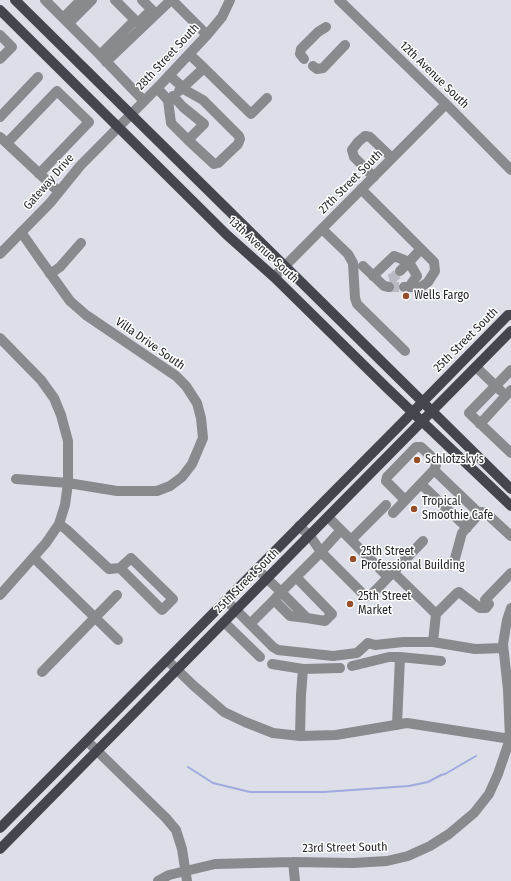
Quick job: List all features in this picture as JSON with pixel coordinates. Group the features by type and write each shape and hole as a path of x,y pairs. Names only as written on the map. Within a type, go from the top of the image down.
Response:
{"main road":[{"name":"13th Avenue South","path":"15,0 511,489"},
{"name":"13th Avenue South","path":"0,10 228,235 511,506"},
{"name":"25th Street South","path":"0,828 508,315 511,315"},
{"name":"25th Street South","path":"0,849 511,331"}],"street":[{"path":"45,0 144,101"},
{"path":"66,21 81,0"},
{"path":"66,21 92,0"},
{"path":"115,0 136,21"},
{"path":"142,0 154,12"},
{"path":"103,58 154,12 171,0 207,35"},
{"name":"28th Street South","path":"118,127 207,35 222,17 230,0"},
{"name":"12th Avenue South","path":"339,0 446,104 511,170"},
{"path":"103,58 136,21 154,12"},
{"path":"304,59 300,54 301,49 318,32 326,27"},
{"path":"0,35 12,47 0,59"},
{"path":"313,66 317,69 323,68 345,45"},
{"path":"189,54 251,114 267,98"},
{"path":"169,75 182,87 203,100 239,136 240,139 238,144 218,164 214,164 171,123 170,98 182,87 204,68"},
{"path":"0,117 38,77"},
{"path":"157,88 204,124 188,140"},
{"path":"39,174 89,122 57,91 3,140 39,174 59,192"},
{"name":"27th Street South","path":"274,278 446,104"},
{"name":"Gateway Drive","path":"0,254 50,203 80,166 118,127"},
{"path":"374,177 354,157 352,150 358,142 365,136 370,137 392,158"},
{"path":"361,189 434,262 435,271 428,282 421,287 407,287 417,276 409,262 394,256 383,281 363,266"},
{"path":"322,229 348,254 353,263 355,298 358,304 405,351"},
{"name":"Villa Drive South","path":"16,479 68,483 116,491 157,491 170,486 182,477 192,464 203,438 201,418 197,403 186,386 176,376 86,315 70,301 22,232"},
{"path":"50,274 60,266 81,243"},
{"path":"400,271 421,249"},
{"path":"0,338 36,375 54,398 61,415 68,441 68,483 65,505 58,524 34,558 0,595"},
{"path":"476,367 496,386 508,393 480,424"},
{"path":"511,370 469,413 511,453"},
{"path":"351,540 389,509 405,500 434,470 436,465 435,460 418,446 388,477 386,481 405,500"},
{"path":"434,470 480,514"},
{"path":"421,484 467,528"},
{"path":"450,566 454,562 460,536 484,511 511,536"},
{"path":"328,517 351,540 436,614"},
{"path":"58,524 67,530 109,569 120,568 131,558 173,599 162,610 120,568"},
{"path":"299,526 310,536 321,552 363,594 368,596 372,594 423,541"},
{"path":"250,624 341,530"},
{"path":"34,558 118,640"},
{"path":"257,569 307,618"},
{"path":"433,642 436,614 457,592 480,608 486,608 487,602 511,572"},
{"path":"274,600 290,616 325,621 332,614 296,577"},
{"path":"42,672 117,595"},
{"path":"226,600 273,647 278,650 333,656 357,653 368,643 375,645 403,642 433,642 475,649 503,648"},
{"name":"23rd Street South","path":"158,881 169,875 186,876 215,864 293,862 353,863 388,861 408,856 430,846 449,834 474,814 489,794 498,774 510,739 508,690 503,648 504,635 511,608"},
{"path":"224,622 260,657"},
{"path":"397,725 400,656"},
{"path":"352,666 389,657 400,656 441,661"},
{"path":"167,660 224,712 273,733 300,736 336,736 407,723 510,739"},
{"path":"272,664 303,669 340,668"},
{"path":"300,736 303,669"},
{"path":"86,741 166,818 176,830 182,849 186,876"},
{"path":"293,862 295,881"}],"waterway":[{"path":"188,767 213,783 250,792 324,792 409,786 428,782 476,756"}],"tunnel":[{"path":"389,279 393,278 400,271"},
{"path":"389,287 404,287"}],"place":[{"name":"Wells Fargo","path":"406,296"},
{"name":"Schlotzsky's","path":"417,460"},
{"name":"Tropical Smoothie Cafe","path":"414,509"},
{"name":"25th Street Professional Building","path":"353,559"},
{"name":"25th Street Market","path":"350,604"}]}
